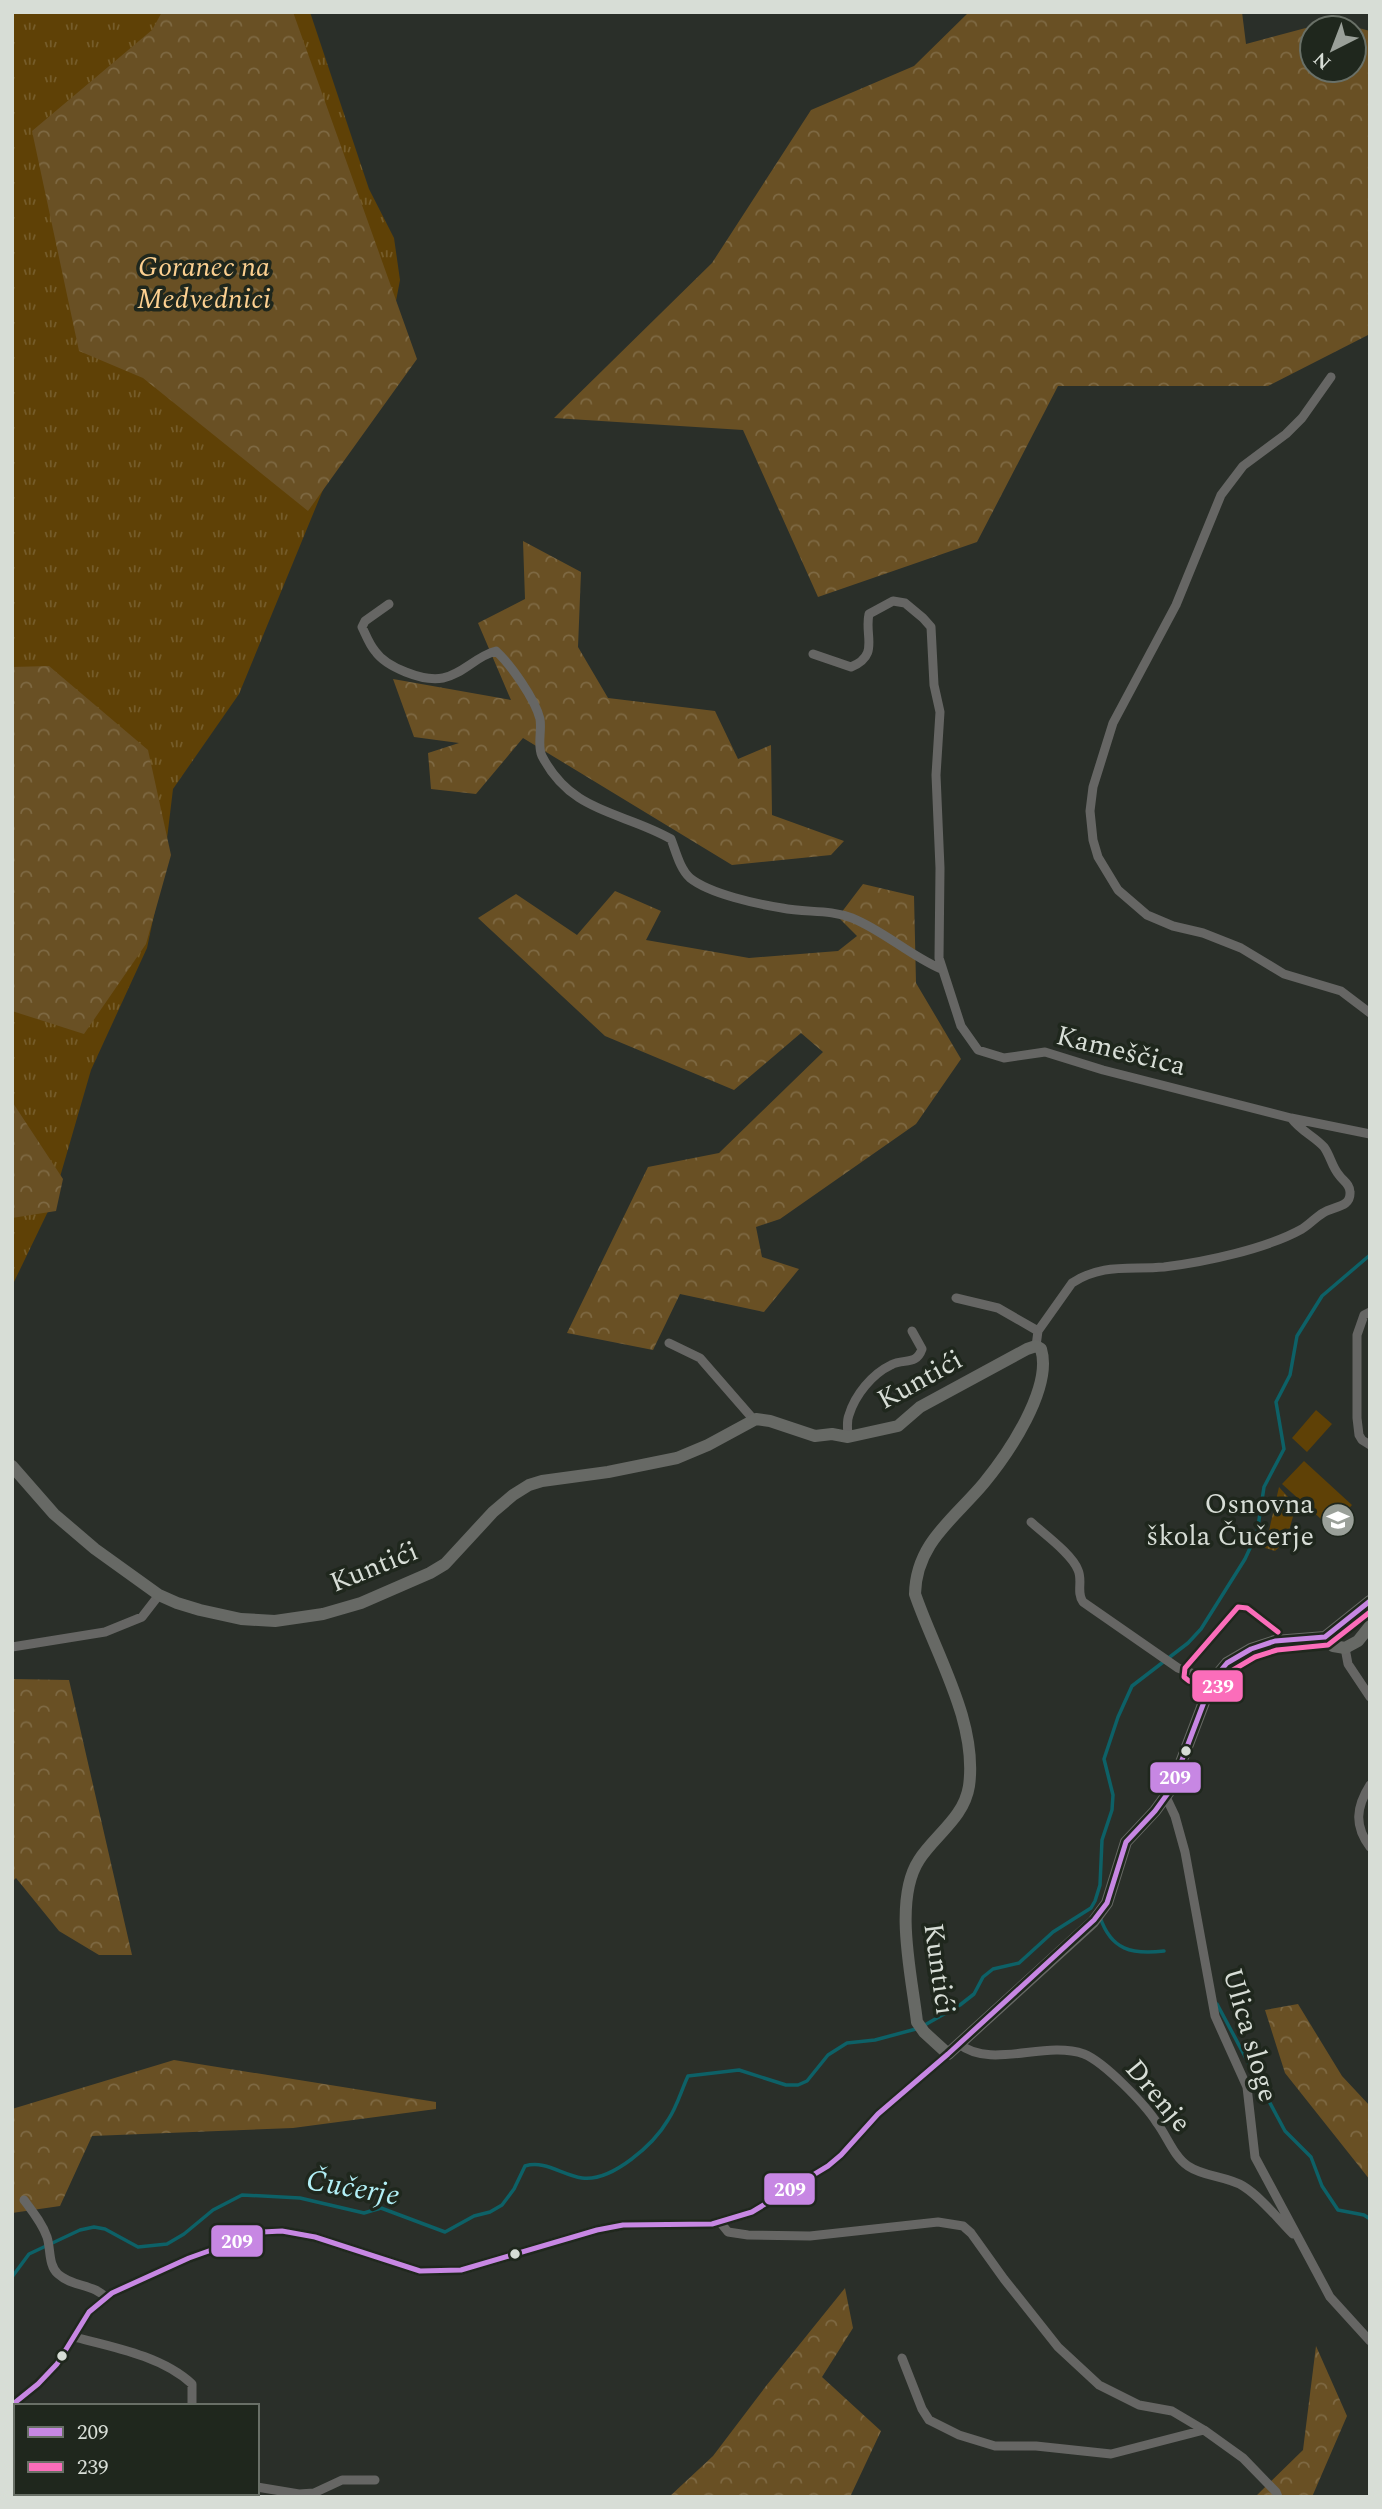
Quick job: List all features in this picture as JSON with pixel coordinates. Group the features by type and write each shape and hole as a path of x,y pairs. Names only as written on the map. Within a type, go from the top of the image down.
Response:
{"street":[{"path":"1331,376 1303,418 1286,435 1243,466 1221,495 1176,605 1114,723 1093,787 1090,811 1098,857 1118,890 1147,915 1172,926 1241,947 1284,974 1341,991 1370,1013"},
{"name":"Kameščica","path":"813,654 851,667 860,663 868,655 869,614 893,601 905,603 931,627 934,685 940,712 936,810 939,841 939,958 961,1026 978,1050 1004,1058 1045,1052 1103,1070 1291,1118 1370,1134"},
{"path":"389,604 365,621 362,627 376,653 403,672 443,678 460,671 486,653 496,652 507,662 533,703 540,719 540,754 555,775 573,794 593,808 671,839 682,868 691,878 713,890 785,909 830,912 850,917 874,928 941,969"},
{"name":"Kameščica","path":"1035,1346 1038,1331 1072,1283 1089,1274 1107,1268 1165,1267 1212,1260 1281,1238 1302,1229 1324,1212 1343,1206 1351,1194 1348,1184 1339,1175 1326,1150 1314,1136 1291,1118"},
{"path":"956,1298 998,1308 1038,1331"},
{"path":"1370,1312 1364,1315 1357,1335 1357,1418 1359,1434 1362,1440 1370,1445"},
{"path":"848,1437 849,1414 867,1384 890,1365 912,1361 920,1355 922,1349 912,1331"},
{"path":"669,1343 700,1358 754,1420"},
{"name":"Kuntići","path":"12,1466 54,1514 95,1549 159,1595 177,1604 241,1619 275,1621 323,1614 361,1603 430,1573 445,1564 493,1512 529,1485 677,1458 754,1420 770,1421 815,1436 832,1434 848,1437 898,1426 920,1407 1035,1346 1041,1349 1044,1357 1042,1377 1034,1402 985,1482 932,1540 915,1575 915,1594 964,1722 969,1776 969,1787 961,1808 917,1862 910,1881 906,1909 920,2027 948,2054"},
{"path":"1031,1522 1078,1569 1079,1597 1083,1602 1172,1664 1212,1681"},
{"path":"12,1647 105,1632 142,1616 159,1595"},
{"path":"12,2405 57,2364 89,2312 106,2298 130,2284 189,2258 262,2232 282,2231 315,2237 420,2271 441,2272 461,2270 597,2230 623,2225 720,2222 752,2211 828,2166 878,2114 948,2054 1094,1920 1104,1907 1126,1842 1166,1797 1212,1681 1227,1664 1251,1649 1275,1641 1325,1637 1370,1601"},
{"path":"1325,1637 1333,1646 1345,1648 1358,1641 1370,1626"},
{"path":"1345,1648 1348,1664 1370,1697"},
{"path":"1370,1785 1358,1809 1357,1821 1363,1839 1370,1847"},
{"name":"Ulica sloge","path":"1166,1797 1175,1816 1185,1852 1215,2016 1247,2087 1255,2157 1330,2297 1370,2341"},
{"name":"Drenje","path":"959,2044 969,2052 985,2054 1036,2050 1081,2053 1096,2060 1156,2120 1187,2166 1245,2187 1299,2239"},
{"path":"24,2200 44,2231 56,2273 79,2287 97,2290 106,2298"},
{"path":"720,2222 728,2232 748,2235 810,2236 937,2222 963,2226 1058,2347 1098,2385 1139,2405 1172,2411 1204,2430 1243,2458 1278,2497"},
{"path":"74,2337 122,2350 179,2372 192,2384 192,2404"},
{"path":"901,2358 929,2420 959,2435 995,2446 1036,2446 1111,2454 1204,2430"},
{"path":"259,2487 299,2494 314,2493 342,2480 375,2480"}],"green space":[{"name":"Goranec na Medvednici","path":"12,12 310,12 369,189 394,238 400,280 392,322 239,694 173,789 163,872 147,948 91,1070 53,1201 12,1286"},
{"path":"162,12 293,12 417,359 308,511 143,378 79,351 32,131 152,30"},
{"path":"969,12 1242,12 1246,44 1298,30 1298,84 1368,84 1370,31 1370,334 1268,386 1058,386 977,542 818,597 743,430 554,418 712,263 811,110 914,66"},
{"path":"523,541 581,572 578,647 608,698 715,711 738,759 771,745 772,815 844,841 831,855 732,865 523,738 476,794 431,789 428,753 459,743 414,737 393,679 511,700 478,623 525,599"},
{"path":"49,666 148,750 171,855 146,944 84,1034 12,1011 12,667"},
{"path":"863,884 914,896 916,983 961,1059 916,1124 780,1219 756,1227 762,1257 799,1269 764,1312 680,1294 653,1350 567,1333 648,1167 719,1153 823,1052 801,1033 734,1090 605,1036 478,918 516,894 577,935 615,891 661,911 646,940 749,958 838,951 857,936 838,917"},
{"path":"13,1103 63,1179 56,1211 12,1218"},
{"path":"1316,1410 1332,1424 1307,1452 1292,1438"},
{"path":"1304,1461 1352,1505 1331,1528 1282,1484"},
{"path":"1279,1487 1296,1506 1286,1541 1275,1551 1265,1548"},
{"path":"12,1679 69,1680 132,1955 99,1955 59,1931 16,1878 12,1882"},
{"path":"1298,2004 1342,2076 1370,2106 1370,2180 1285,2073 1265,2010"},
{"path":"174,2060 436,2102 436,2109 293,2128 92,2136 60,2206 12,2213 12,2109"},
{"path":"845,2288 853,2328 822,2377 881,2431 850,2497 669,2497 713,2456"},
{"path":"1316,2346 1347,2416 1312,2497 1255,2497 1303,2450"}],"waterway":[{"name":"Čučerje","path":"923,2026 974,1994 983,1977 993,1969 1019,1963 1053,1932 1091,1908 1100,1885 1102,1840 1112,1810 1113,1795 1104,1759 1118,1717 1132,1686 1188,1643 1201,1629 1245,1559 1257,1533 1264,1487 1284,1449 1276,1402 1290,1375 1297,1336 1322,1296 1370,1255"},
{"path":"1100,1917 1110,1937 1124,1948 1142,1952 1164,1951"},
{"path":"1217,2004 1285,2131 1311,2157 1322,2186 1338,2210 1364,2215 1370,2219"},
{"name":"Čučerje","path":"12,2277 29,2254 80,2230 94,2227 105,2229 138,2247 167,2244 213,2210 242,2195 300,2198 364,2213 381,2208 445,2232 502,2205 514,2189 525,2166 547,2166 582,2178 594,2178 619,2168 643,2150 662,2130 674,2110 688,2076 739,2070 786,2085 798,2085 807,2081 828,2055 847,2043 875,2040 916,2029"}],"transit line":[{"name":"209","path":"12,2405 57,2364 89,2312 112,2293 189,2258 262,2232 282,2231 315,2237 420,2271 461,2270 597,2230 623,2225 712,2224 752,2212 828,2166 841,2155 878,2114 948,2054 1094,1920 1107,1903 1126,1842 1171,1789 1212,1681 1227,1663 1251,1649 1275,1641 1325,1637 1370,1601"},
{"name":"239","path":"1278,1632 1247,1608 1238,1607 1185,1668 1184,1677 1215,1689 1233,1670 1255,1657 1277,1650 1328,1645 1370,1612"}],"place":[{"name":"Osnovna škola Čučerje","path":"1338,1520"}]}
